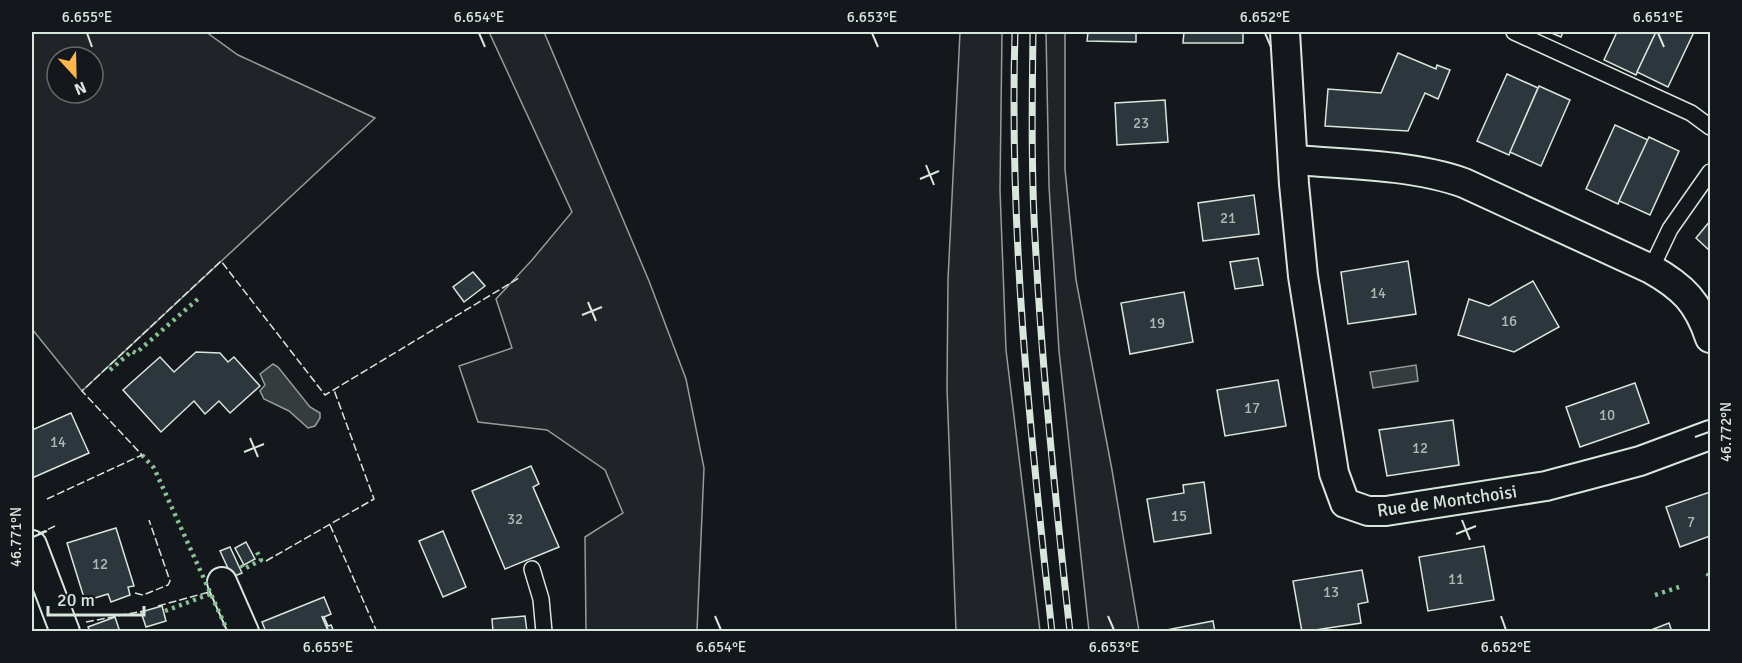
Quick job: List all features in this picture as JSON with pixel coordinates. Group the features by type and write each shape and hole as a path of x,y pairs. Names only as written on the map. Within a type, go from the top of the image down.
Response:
{"street":[{"name":"Rue de Montchoisi","path":"1285,32 1303,276 1334,473 1345,503 1368,511 1386,511 1546,486 1640,461 1710,435"},
{"path":"1293,160 1383,168 1448,177 1651,269 1674,282 1689,297 1704,320 1710,338"},
{"path":"32,545 65,632"},
{"path":"222,582 244,632"}],"lane":[{"path":"1514,32 1691,113 1710,127"},
{"path":"1651,269 1670,229 1710,172"},
{"path":"532,569 541,599 544,632"}],"shaded area":[{"path":"32,32 206,32 238,55 375,118 82,391 32,329"},
{"path":"489,32 544,32 649,281 686,379 704,468 697,631 586,631 585,537 623,513 605,470 547,430 478,422 459,366 512,348 496,299 572,212"},
{"path":"960,32 1002,32 1000,190 1006,350 1040,631 956,631 947,388 948,280"},
{"path":"1046,32 1065,32 1065,169 1076,280 1112,470 1139,631 1089,631 1059,351 1049,186"},
{"path":"273,364 278,367 310,407 320,413 315,426 308,428 289,411 264,399 260,391 265,385 260,374"},
{"path":"1416,365 1418,381 1373,388 1370,372"}],"building":[{"path":"1088,32 1136,32 1136,42 1087,41"},
{"path":"1184,32 1243,32 1243,43 1183,43"},
{"path":"1549,32 1563,32 1561,37"},
{"path":"1617,32 1656,32 1636,75 1604,60"},
{"path":"1656,32 1694,32 1668,87 1637,72"},
{"path":"1398,53 1436,69 1437,65 1450,70 1438,99 1425,93 1408,131 1325,126 1328,89 1381,93"},
{"path":"1507,74 1538,88 1509,155 1477,141"},
{"path":"1539,86 1570,100 1541,166 1510,152"},
{"path":"1165,100 1168,142 1117,145 1115,103"},
{"path":"1615,125 1648,140 1618,204 1586,189"},
{"path":"1649,137 1679,151 1650,215 1619,201"},
{"path":"1254,195 1259,234 1203,241 1198,203"},
{"path":"1710,221 1710,251 1696,238"},
{"path":"1258,258 1263,285 1235,289 1230,262"},
{"path":"1408,261 1416,314 1348,324 1341,272"},
{"path":"473,272 485,286 464,302 453,287"},
{"path":"1533,281 1559,327 1514,352 1458,335 1469,299 1489,306"},
{"path":"1184,292 1193,342 1130,354 1121,303"},
{"path":"196,352 220,353 228,362 234,357 260,386 230,413 219,401 205,414 194,401 161,432 123,390 160,357 174,372"},
{"path":"1278,380 1286,426 1225,436 1217,390"},
{"path":"1635,383 1649,423 1580,447 1566,407"},
{"path":"71,413 89,453 32,478 32,430"},
{"path":"1453,420 1459,465 1387,476 1379,430"},
{"path":"531,466 539,484 533,487 559,547 505,569 472,491"},
{"path":"1204,482 1211,533 1154,542 1147,499 1184,493 1183,485"},
{"path":"1710,492 1710,536 1680,547 1666,507"},
{"path":"116,528 134,586 128,587 130,595 111,602 108,594 85,601 67,543"},
{"path":"443,531 466,587 443,597 419,541"},
{"path":"246,542 255,559 244,565 235,548"},
{"path":"1484,546 1494,600 1428,611 1419,557"},
{"path":"230,547 242,573 232,577 220,551"},
{"path":"1362,570 1368,602 1358,604 1361,623 1302,632 1293,581"},
{"path":"324,597 331,614 324,617 334,632 266,632 262,622"},
{"path":"162,606 166,621 146,627 141,612"},
{"path":"525,616 527,632 493,632 492,619"},
{"path":"115,617 120,632 90,632 88,627"},
{"path":"1213,621 1215,632 1166,632 1166,630"},
{"path":"1669,623 1672,632 1646,632"}],"railway":[{"path":"1015,32 1014,107 1018,257 1029,407 1052,632"},
{"path":"1033,32 1034,227 1050,444 1070,632"}],"hedge":[{"path":"110,370 132,351 136,353 199,298"},
{"path":"142,455 154,468 228,632"},
{"path":"241,565 244,569 261,560 256,550"},
{"path":"1710,574 1708,575 1710,580"},
{"path":"1655,595 1679,587"},
{"path":"165,611 210,594"}],"fence":[{"path":"47,499 142,455 82,391 221,261 325,395 519,278"},
{"path":"266,561 374,499 334,390"},
{"path":"135,593 143,595 168,585 170,581 149,520"},
{"path":"330,525 377,632"},
{"path":"38,534 55,526"},
{"path":"158,606 209,592"},
{"path":"86,622 144,611"}]}
